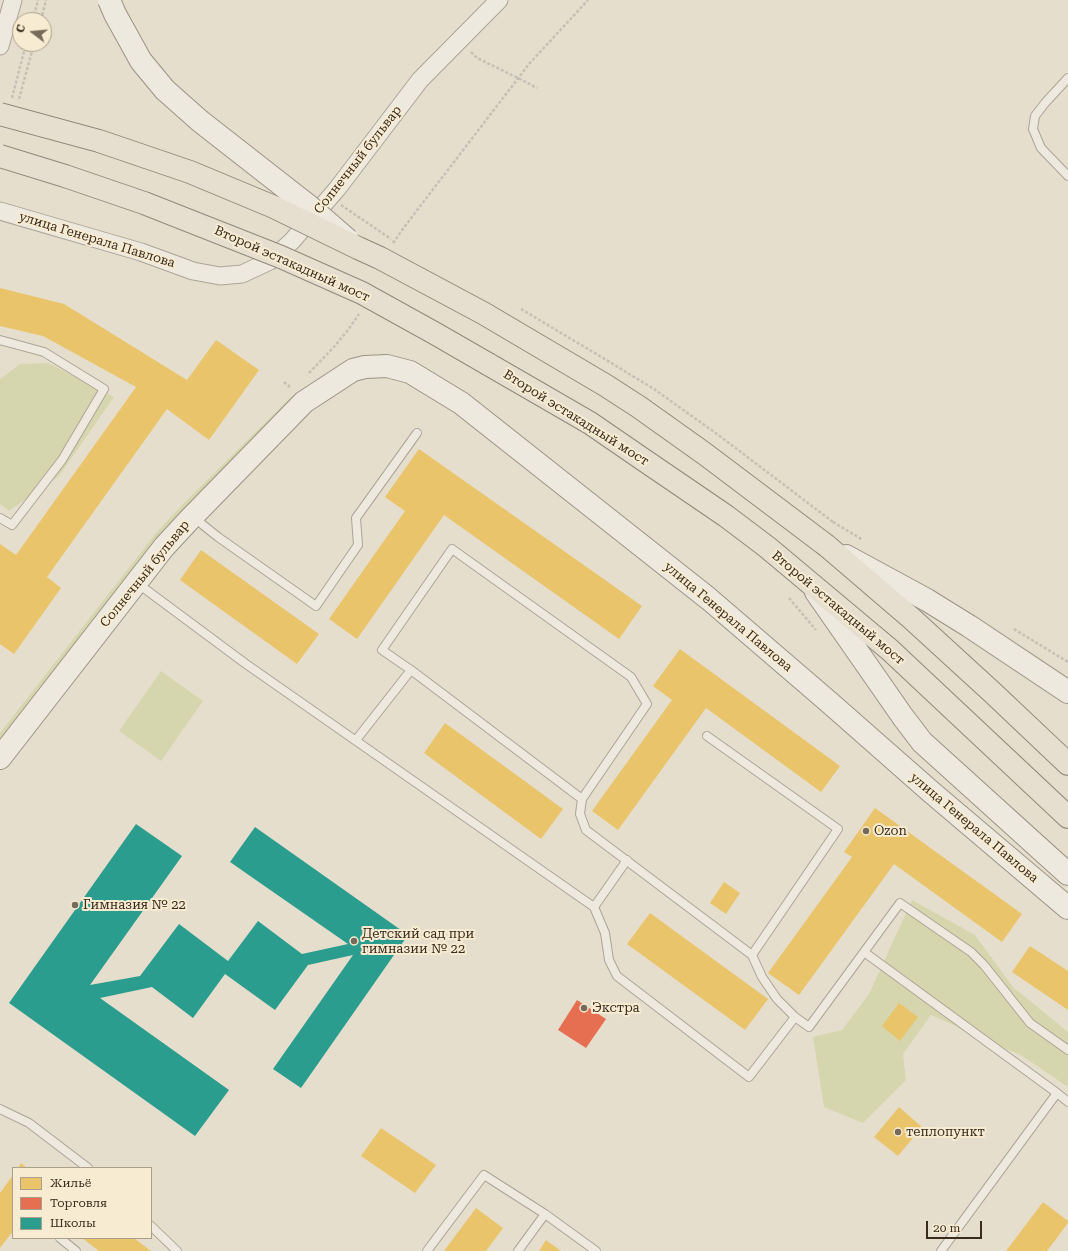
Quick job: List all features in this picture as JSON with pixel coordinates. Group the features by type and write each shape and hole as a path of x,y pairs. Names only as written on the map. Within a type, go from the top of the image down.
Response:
{"main road":[{"path":"5,109 190,172 274,207 380,258 483,314 605,385 705,454 827,546 928,634 1068,764"},
{"name":"Второй эстакадный мост","path":"0,156 66,176 144,203 281,257 362,294 436,334 590,423 726,516 810,583 890,650 1068,817"}],"street":[{"path":"0,46 13,0"},
{"path":"110,0 124,32 141,61 165,90 200,121 310,207 358,248"},
{"name":"Солнечный бульвар","path":"193,271 220,276 242,274 270,261 292,241 337,189 420,80 499,0"},
{"name":"улица Генерала Павлова","path":"0,210 141,252 193,271"},
{"name":"улица Генерала Павлова","path":"365,367 387,366 410,372 461,403 709,599 930,791 1068,908"},
{"name":"Солнечный бульвар","path":"0,758 164,547 304,402 353,370 365,367"},
{"path":"827,546 926,600 1068,692"},
{"path":"810,583 922,742 1068,874"}],"lane":[{"path":"1068,78 1035,116 1033,129 1041,148 1068,176"},
{"path":"0,340 44,352 104,389 62,460 12,525 0,518"},
{"path":"193,516 218,538 316,606 358,545 356,518 417,433"},
{"path":"582,800 411,670 382,650 452,549 631,677 648,704 582,800 580,814 586,830 752,955 762,977 777,999 795,1017 809,1027 900,903 972,952 1030,1023 1068,1050"},
{"path":"136,583 246,664 594,907 605,933 609,960 617,976 749,1077 795,1017"},
{"path":"356,740 411,670"},
{"path":"707,736 838,829 752,955"},
{"path":"594,907 627,860"},
{"path":"864,952 1068,1102"},
{"path":"941,1251 1056,1093"},
{"path":"0,1109 29,1124 87,1167"},
{"path":"427,1251 484,1174 545,1214 596,1251"},
{"path":"518,1251 545,1214"},
{"path":"152,1227 177,1251"},
{"path":"61,1239 76,1251"}],"path":[{"path":"35,12 38,0"},
{"path":"42,12 46,0"},
{"path":"392,244 404,226 529,64 588,0"},
{"path":"459,40 477,58 537,88"},
{"path":"5,109 23,52"},
{"path":"309,373 348,330 362,310"}],"green space":[{"path":"48,363 114,397 59,476 9,511 0,504 0,379 20,364"},
{"path":"291,397 295,400 0,742 0,733 156,533 185,502"},
{"path":"161,671 203,701 161,761 119,731"},
{"path":"912,900 975,935 1013,987 1068,1032 1068,1087 1022,1056 931,1015 903,1054 906,1080 863,1123 824,1107 813,1037 842,1030 869,994"}],"building: Жильё":[{"path":"0,288 64,304 187,380 216,340 259,370 209,440 167,409 47,577 61,588 14,654 0,644 0,544 16,555 136,387 43,336 0,326"},
{"path":"419,449 642,606 619,639 444,515 357,639 329,619 405,511 385,497"},
{"path":"201,550 319,634 297,664 180,580"},
{"path":"680,649 840,766 821,792 706,708 618,830 592,811 672,700 653,686"},
{"path":"445,723 563,809 541,839 424,753"},
{"path":"875,808 1022,914 1002,942 894,864 799,995 768,973 852,857 844,852"},
{"path":"724,882 740,893 726,914 710,903"},
{"path":"650,913 768,999 745,1030 627,944"},
{"path":"1030,946 1068,971 1068,1010 1012,972"},
{"path":"899,1003 918,1017 900,1041 882,1026"},
{"name":"теплопункт","path":"899,1107 922,1127 898,1156 874,1137"},
{"path":"381,1128 436,1165 415,1193 361,1156"},
{"path":"21,1163 26,1167 19,1167"},
{"path":"12,1176 12,1232 0,1248 0,1193"},
{"path":"1043,1202 1068,1221 1047,1251 1006,1251"},
{"path":"476,1208 503,1228 486,1251 444,1251"},
{"path":"83,1239 135,1239 151,1251 99,1251"},
{"path":"546,1240 561,1251 539,1251"}],"building: Торговля":[{"path":"577,1000 606,1019 586,1048 558,1030"}],"building: Школы":[{"path":"136,824 182,856 90,985 140,976 179,924 228,961 258,921 302,954 348,944 230,862 255,827 408,935 301,1088 273,1069 353,955 308,965 275,1010 225,974 193,1018 152,987 100,998 229,1090 195,1136 9,1003"}],"place":[{"name":"Ozon","path":"866,831"},
{"name":"Гимназия № 22","path":"75,905"},
{"name":"Детский сад при гимназии № 22","path":"354,941"},
{"name":"Экстра","path":"584,1008"},
{"name":"теплопункт","path":"898,1132"}]}
